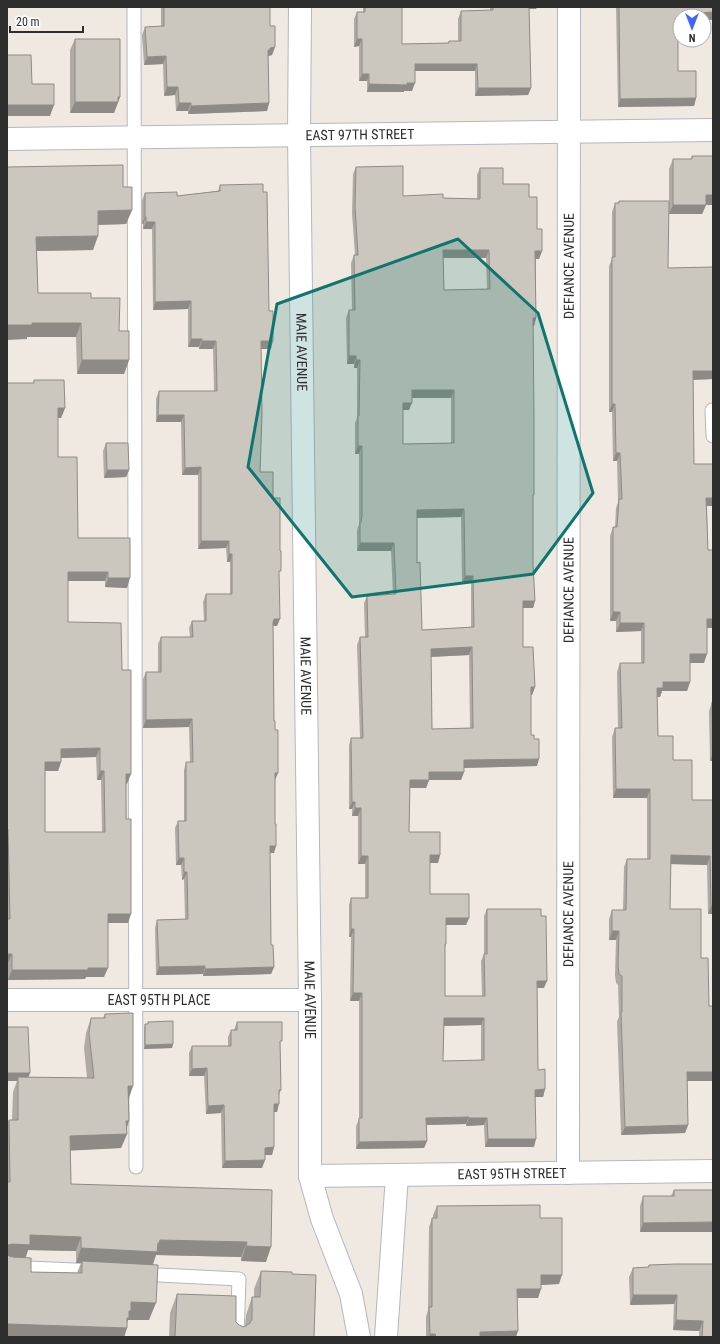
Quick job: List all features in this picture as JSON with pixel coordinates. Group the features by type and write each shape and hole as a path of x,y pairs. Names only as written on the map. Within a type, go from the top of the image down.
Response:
{"street":[{"name":"MAIE AVENUE","path":"300,7 299,135 310,1000 310,1176 322,1219 351,1294 359,1337"},
{"name":"DEFIANCE AVENUE","path":"568,1173 569,7"},
{"name":"EAST 97TH STREET","path":"7,140 713,130"},
{"name":"EAST 95TH PLACE","path":"7,1000 310,1000"},
{"name":"EAST 95TH STREET","path":"310,1176 713,1171"},
{"path":"386,1337 397,1175"}],"lane":[{"path":"134,7 136,1167"},
{"path":"713,410 713,436"},
{"path":"7,1267 108,1272"},
{"path":"123,1273 240,1279 237,1337"}],"highlighted area":[{"path":"458,239 538,313 593,493 533,574 352,597 248,467 277,304"}],"building":[{"path":"164,7 270,7 270,26 275,26 275,47 268,50 269,103 191,106 191,103 179,103 178,87 167,87 166,56 147,57 145,27 164,26"},
{"path":"365,7 402,7 402,44 449,43 449,41 461,41 461,11 493,10 493,7 529,7 531,88 478,88 477,64 415,64 415,83 407,83 407,85 369,84 369,74 362,74 362,39 357,39 357,12 365,12"},
{"path":"619,7 713,7 712,12 712,8 672,8 672,48 678,48 678,71 696,71 696,98 620,99"},
{"path":"75,39 120,39 120,97 118,97 118,102 75,102"},
{"path":"7,55 31,55 32,84 54,84 54,105 7,105"},
{"path":"692,156 713,156 713,195 706,195 706,205 673,205 673,159 692,159"},
{"path":"123,165 123,187 132,187 132,210 98,211 98,236 36,237 38,293 91,293 91,298 120,298 119,331 129,331 129,360 82,360 81,323 32,323 32,325 7,325 7,167"},
{"path":"403,166 403,196 443,194 443,198 480,199 480,168 503,168 503,184 529,184 529,197 537,197 537,229 542,229 542,251 535,251 536,318 533,318 533,565 535,601 523,601 523,647 533,647 535,687 531,687 531,735 534,735 534,739 539,739 539,759 464,760 464,772 429,772 429,780 410,780 409,832 440,832 440,855 430,855 430,894 469,894 469,918 446,918 445,996 485,996 484,954 487,954 487,909 541,909 541,916 546,916 547,981 537,981 538,1070 545,1069 545,1089 535,1090 536,1139 488,1139 487,1118 469,1117 426,1118 427,1141 359,1142 359,1118 362,1118 362,993 353,993 354,929 351,929 351,898 368,898 368,856 361,856 361,808 355,808 355,802 352,802 351,738 363,738 360,637 368,637 367,596 396,594 394,543 360,543 360,522 362,517 362,446 358,446 358,416 360,360 356,360 356,356 349,356 349,310 355,310 354,255 358,255 355,206 356,167","holes":["443,250 489,250 490,289 444,290","412,390 454,390 454,443 403,444 403,403 412,403","464,509 465,576 473,576 474,627 422,630 420,562 417,563 417,510","472,647 473,728 432,729 431,649","444,1018 484,1018 484,1060 443,1061"]},
{"path":"263,184 263,192 267,192 269,311 273,311 273,341 261,341 262,414 260,472 273,472 273,498 280,498 281,551 281,571 279,571 280,619 274,619 273,622 274,721 275,730 278,730 278,773 275,773 276,846 270,846 271,945 273,945 274,967 205,969 205,966 159,967 157,920 188,919 187,872 184,872 184,858 179,858 178,821 186,821 186,762 193,762 192,719 146,720 146,672 161,672 161,637 193,637 192,621 206,621 206,594 232,594 232,554 229,554 229,541 201,541 201,467 185,468 184,415 158,415 159,391 217,391 216,341 191,339 191,301 155,302 155,222 146,222 145,193 177,192 177,196 220,191 220,185"},
{"path":"619,201 669,201 668,268 713,267 713,371 693,371 694,464 713,464 713,498 706,498 708,550 713,550 713,619 707,619 707,654 690,654 690,682 663,682 663,688 657,688 658,736 673,736 673,760 692,760 692,800 713,800 713,906 711,906 710,856 671,855 670,909 701,909 701,958 708,958 709,1006 713,1006 713,1072 687,1072 688,1125 625,1127 621,1012 622,976 619,974 618,966 619,931 612,931 612,910 626,910 627,859 650,859 650,789 616,789 615,728 622,728 620,663 644,663 644,623 620,623 620,612 613,612 613,527 617,527 619,499 622,499 620,453 616,453 615,404 612,404 612,257 615,257 615,203 619,203"},
{"path":"34,380 64,380 65,408 58,408 58,457 77,457 78,538 130,538 130,578 108,578 108,572 68,572 68,622 121,623 122,670 131,670 131,774 126,774 126,819 131,819 131,914 108,914 108,968 88,968 88,970 12,970 12,954 7,954 7,919 10,919 7,829 7,383 34,383","holes":["100,748 100,771 104,771 105,832 45,832 45,762 61,762 61,749"]},
{"path":"106,443 128,443 129,470 107,470"},
{"path":"712,702 713,702 713,742"},
{"path":"133,1013 133,1086 128,1086 129,1121 126,1121 127,1134 70,1136 71,1184 272,1190 271,1247 246,1246 247,1242 160,1240 158,1243 157,1252 81,1248 81,1237 30,1235 30,1245 12,1244 8,1245 7,1247 7,1182 10,1182 9,1120 18,1120 18,1077 94,1078 89,1033 91,1018 105,1018 105,1014"},
{"path":"173,1021 173,1044 145,1045 145,1024 148,1024 148,1022"},
{"path":"237,1022 282,1022 282,1041 280,1041 281,1090 279,1090 279,1104 274,1104 274,1147 265,1148 265,1160 225,1161 224,1105 208,1106 207,1068 192,1069 192,1046 231,1046 231,1030 237,1030"},
{"path":"7,1027 28,1027 30,1073 7,1073"},
{"path":"674,1190 713,1190 713,1222 643,1223 643,1196 674,1196"},
{"path":"540,1205 540,1218 562,1218 562,1275 541,1275 541,1289 517,1289 518,1331 480,1332 480,1337 436,1337 435,1334 430,1334 429,1307 432,1307 432,1218 437,1218 437,1206"},
{"path":"7,1254 13,1257 31,1258 31,1272 82,1273 82,1261 158,1265 156,1303 131,1302 131,1311 129,1311 129,1318 127,1318 127,1328 7,1324"},
{"path":"713,1264 713,1337 702,1337 703,1321 676,1320 677,1295 633,1295 633,1268 649,1267 649,1265"},
{"path":"261,1271 292,1272 292,1274 316,1275 314,1337 175,1337 177,1294 236,1296 236,1322 244,1327 250,1323 252,1319 252,1297 260,1297"}]}
